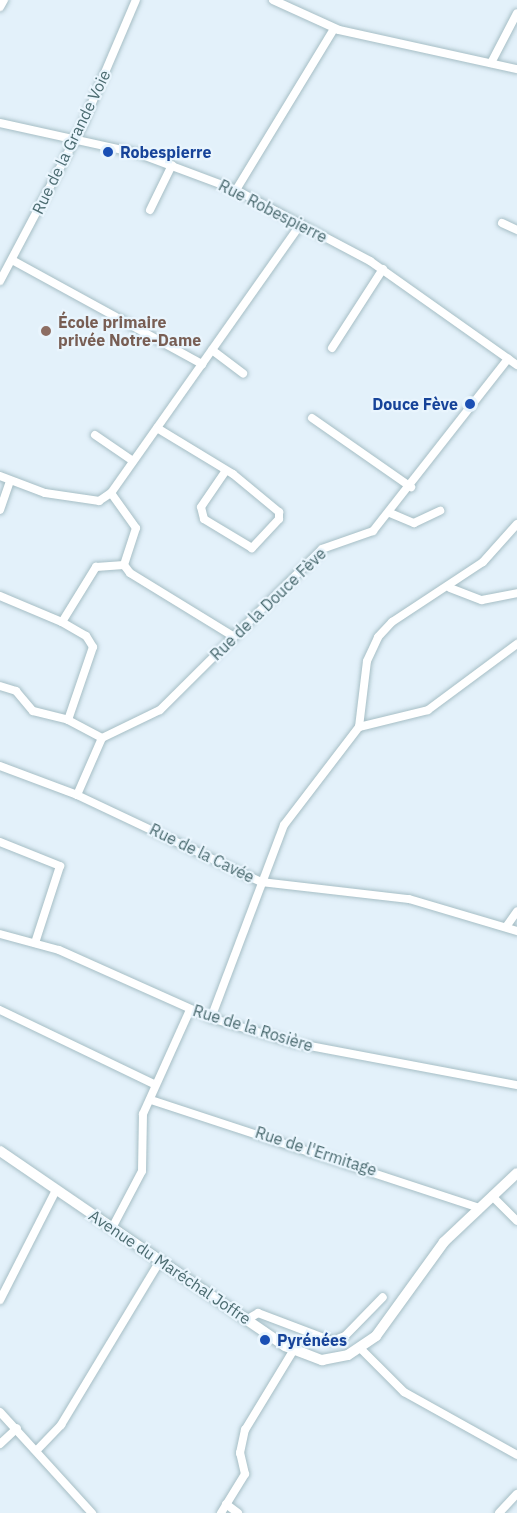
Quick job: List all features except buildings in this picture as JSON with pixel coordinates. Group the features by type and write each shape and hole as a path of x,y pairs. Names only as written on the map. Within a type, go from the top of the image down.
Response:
{"street":[{"path":"0,7 3,0"},
{"name":"Rue de la Grande Voie","path":"0,281 73,140 136,0"},
{"path":"273,0 334,29 517,69"},
{"path":"491,63 517,13"},
{"path":"236,190 334,29"},
{"name":"Rue Robespierre","path":"0,123 171,165 236,190 383,269 517,364"},
{"path":"150,210 171,165"},
{"path":"502,222 517,230"},
{"path":"0,476 45,493 99,501 111,493 301,224"},
{"path":"12,260 202,364"},
{"path":"332,348 383,269"},
{"path":"212,351 243,374"},
{"name":"Rue de la Douce Fève","path":"102,738 160,710 322,549 373,531 411,487 508,359"},
{"path":"312,418 411,487"},
{"path":"157,428 225,472 279,512 279,519 252,548 204,519 201,507 225,472"},
{"path":"95,435 133,461"},
{"path":"0,510 10,481"},
{"path":"111,493 136,528 124,565"},
{"path":"390,513 414,523 440,511"},
{"path":"211,1018 284,825 359,727 367,661 378,637 392,622 450,588 489,557 517,524"},
{"path":"62,622 96,567 124,565 233,636"},
{"path":"450,588 482,600 517,593"},
{"path":"0,596 62,622 86,636 93,647 68,720"},
{"path":"359,727 428,710 517,644"},
{"path":"0,686 16,692 33,711 68,720 102,738 77,795"},
{"name":"Rue de la Cavée","path":"0,766 77,795 261,882 409,899 517,931"},
{"path":"0,842 60,866 35,943"},
{"path":"506,927 517,911"},
{"name":"Rue de la Rosière","path":"0,934 35,943 211,1018 349,1055 517,1085"},
{"path":"0,1010 154,1084"},
{"path":"112,1228 142,1171 143,1114 151,1100 154,1084 190,1010"},
{"name":"Rue de l'Ermitage","path":"151,1100 479,1208"},
{"name":"Avenue du Maréchal Joffre","path":"0,1151 292,1351 322,1360 361,1348 381,1330 439,1248 517,1173"},
{"path":"0,1300 56,1190"},
{"path":"492,1196 517,1221"},
{"path":"37,1450 61,1425 160,1261"},
{"path":"246,1320 258,1313 332,1341 345,1336 383,1297"},
{"path":"361,1348 404,1392 517,1455"},
{"path":"221,1513 245,1474 240,1453 245,1430 292,1351"},
{"path":"0,1412 92,1513"},
{"path":"0,1444 17,1428"},
{"path":"499,1513 517,1494"},
{"path":"226,1504 238,1513"},
{"path":"78,1513 84,1505"}],"place":[{"name":"Robespierre","path":"108,152"},
{"name":"École primaire privée Notre-Dame","path":"46,331"},
{"name":"Douce Fève","path":"470,404"},
{"name":"Pyrénées","path":"265,1340"}]}
